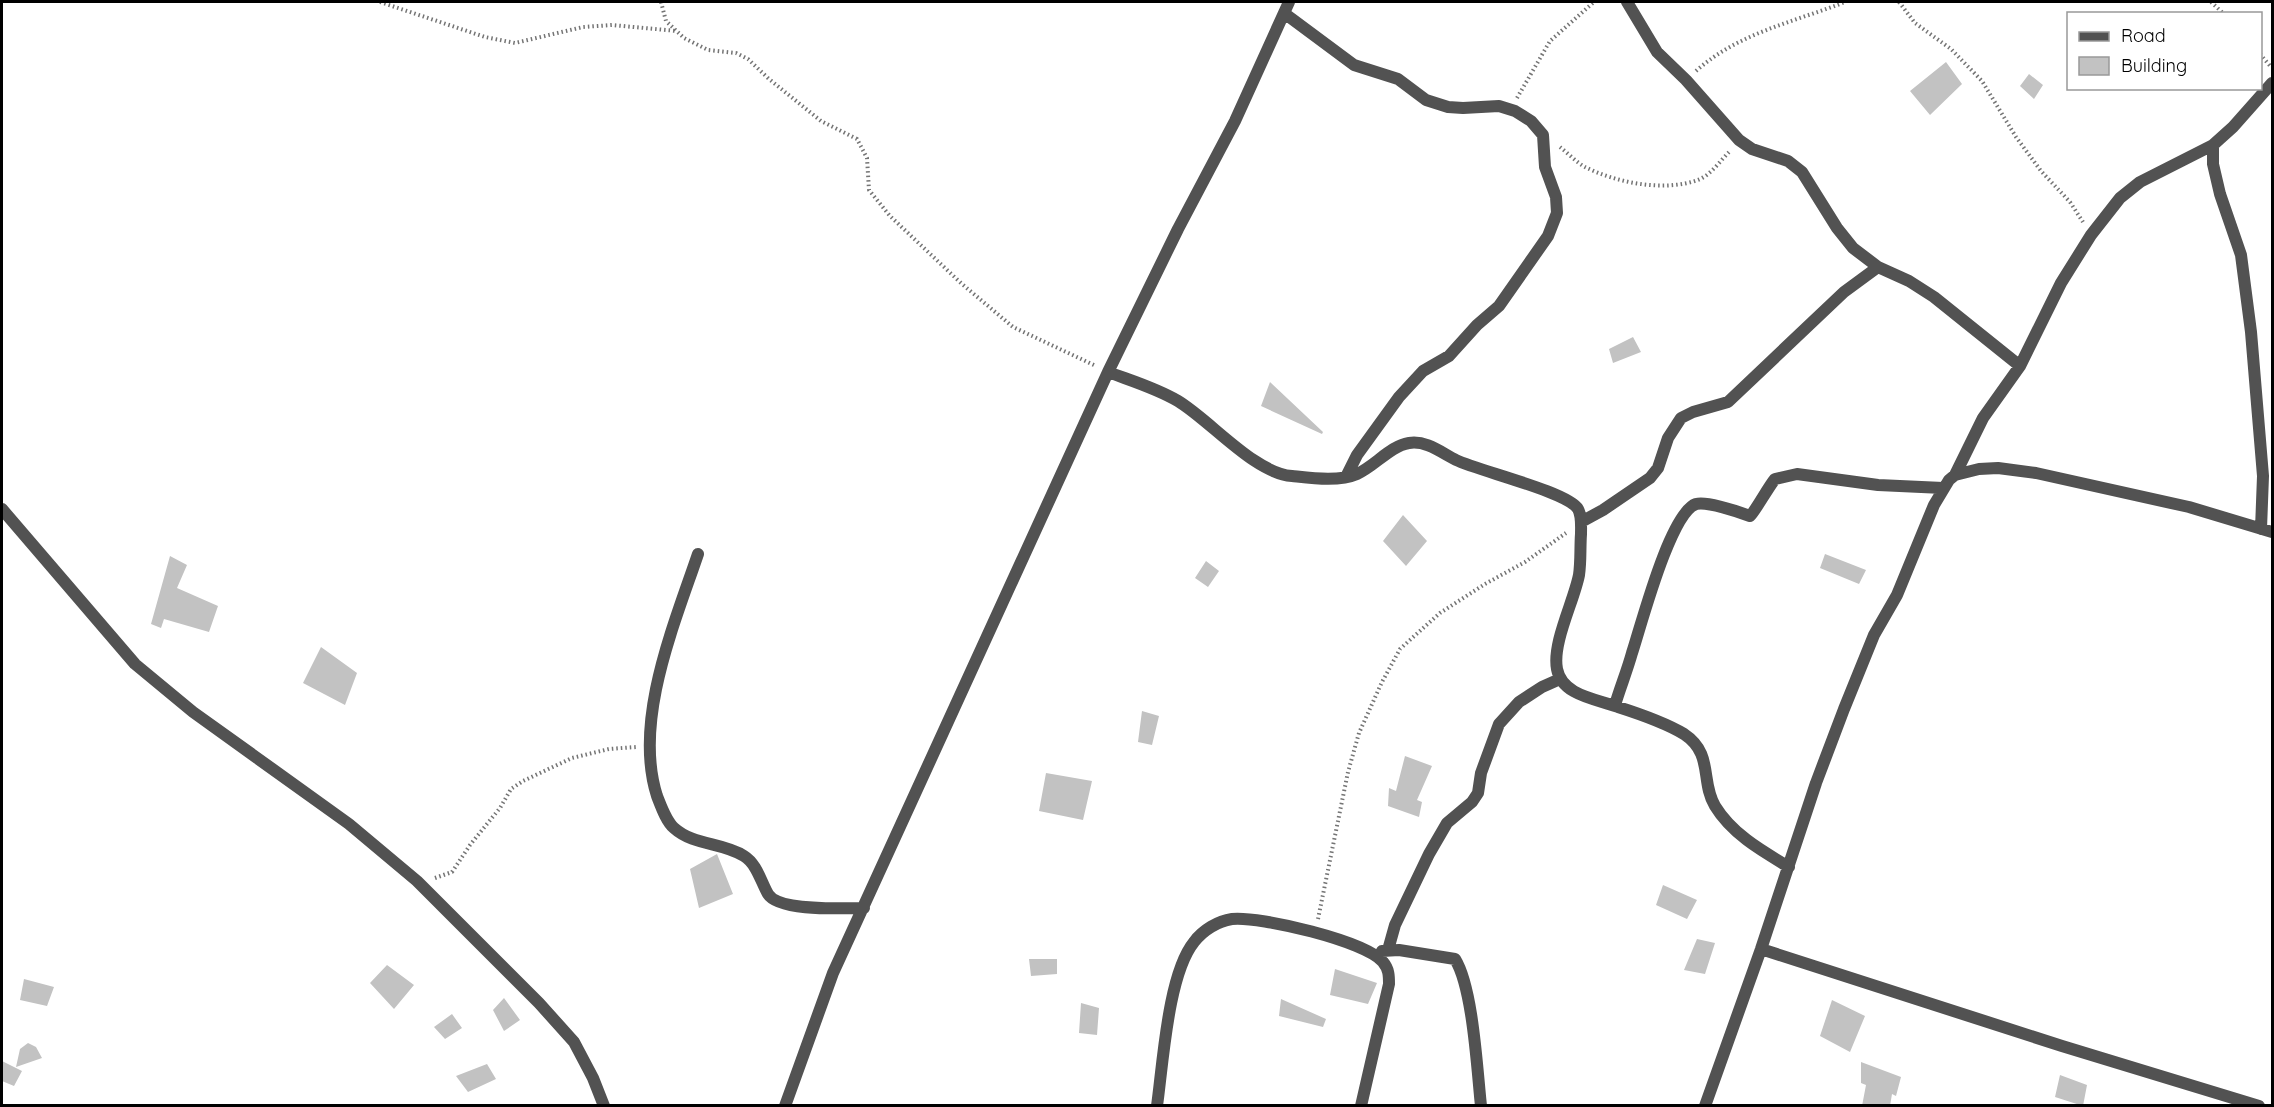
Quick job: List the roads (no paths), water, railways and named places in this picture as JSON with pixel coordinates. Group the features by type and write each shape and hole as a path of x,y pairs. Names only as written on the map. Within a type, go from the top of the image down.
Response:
{"street":[{"path":"1627,2 1657,52 1686,80 1739,140 1752,149 1788,161 1802,171 1837,228 1853,248 1878,267 1909,281 1934,297 2020,366"},
{"path":"785,1106 833,973 1108,372 1178,229 1235,121 1286,7 1354,65 1398,80 1426,100 1455,108 1499,106 1510,109 1531,122 1543,135 1545,167 1556,197 1557,213 1548,236 1499,306 1477,325 1449,356 1423,371 1398,397 1357,455 1346,477"},
{"path":"1705,1106 1761,949 1816,783 1870,646 1898,595 1943,488 1955,475 1983,418 2020,366 2056,292 2091,235 2120,198 2140,182 2213,145 2233,127 2272,83"},
{"path":"1955,475 1979,469 1998,468 2036,473 2189,507 2267,530 2251,332 2241,255 2220,194 2213,164 2213,145"},
{"path":"1581,522 1650,478 1658,468 1668,438 1682,418 1692,412 1728,402 1844,292 1878,267"},
{"path":"1108,372 1162,392 1181,403 1244,452 1269,468 1288,476 1346,477 1357,474 1398,446 1417,442 1460,462 1551,493 1571,503 1578,510 1581,522 1579,575 1557,653 1560,679 1581,695 1616,705 1672,728 1692,741 1703,756 1712,801 1723,817 1753,845 1789,867"},
{"path":"1616,705 1652,586 1665,552 1688,509 1698,504 1707,504 1750,516 1774,479 1797,474 1878,485 1943,488"},
{"path":"2,509 135,664 193,712 349,824 417,881 539,1003 574,1042 593,1078 604,1106"},
{"path":"698,554 665,650 649,733 652,781 660,805 671,826 684,837 731,848 747,858 756,869 770,897 779,903 818,909 864,908"},
{"path":"1388,950 1395,925 1447,822 1472,802 1478,793 1481,773 1499,724 1519,702 1542,687 1560,679"},
{"path":"1157,1106 1173,994 1193,943 1209,928 1230,920 1264,921 1315,933 1370,952 1383,962 1389,972 1389,984 1361,1106"},
{"path":"1761,949 2062,1046 2259,1106"},
{"path":"1370,952 1400,950 1455,959 1460,966 1475,1046 1481,1106"}]}
